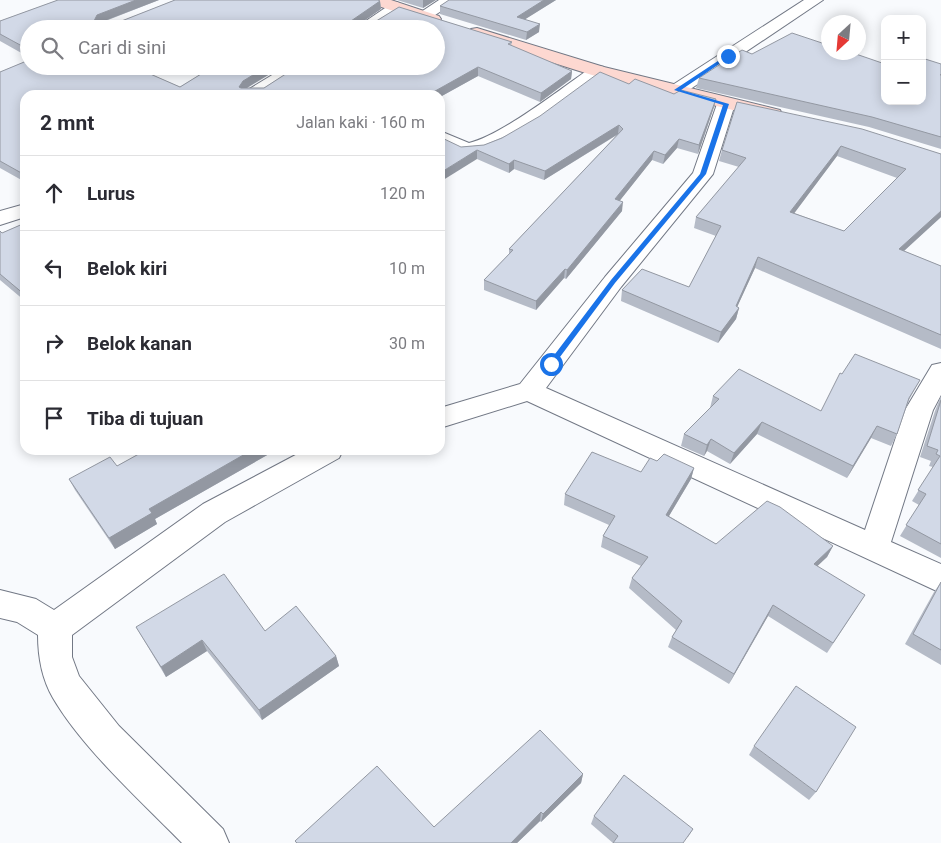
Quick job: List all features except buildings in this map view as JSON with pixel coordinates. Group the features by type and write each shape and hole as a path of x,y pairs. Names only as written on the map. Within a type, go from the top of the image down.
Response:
{"main road":[{"path":"375,0 436,20"},
{"path":"445,23 598,70 726,104 794,118"}],"street":[{"path":"423,16 450,0"},
{"path":"677,90 815,0"},
{"path":"376,20 397,7"},
{"path":"445,140 462,147 475,148 530,118 598,70"},
{"path":"260,90 285,75"},
{"path":"445,416 529,391 641,247 703,174 726,104"},
{"path":"0,218 20,212"},
{"path":"874,548 919,410 941,372"},
{"path":"529,391 941,579"},
{"path":"54,628 214,513 320,455"},
{"path":"0,604 24,609 54,628"},
{"path":"54,628 55,656 65,686 106,739 209,843"}],"route":[{"path":"551,364 613,282 703,174 726,104 677,90 728,56"}]}
